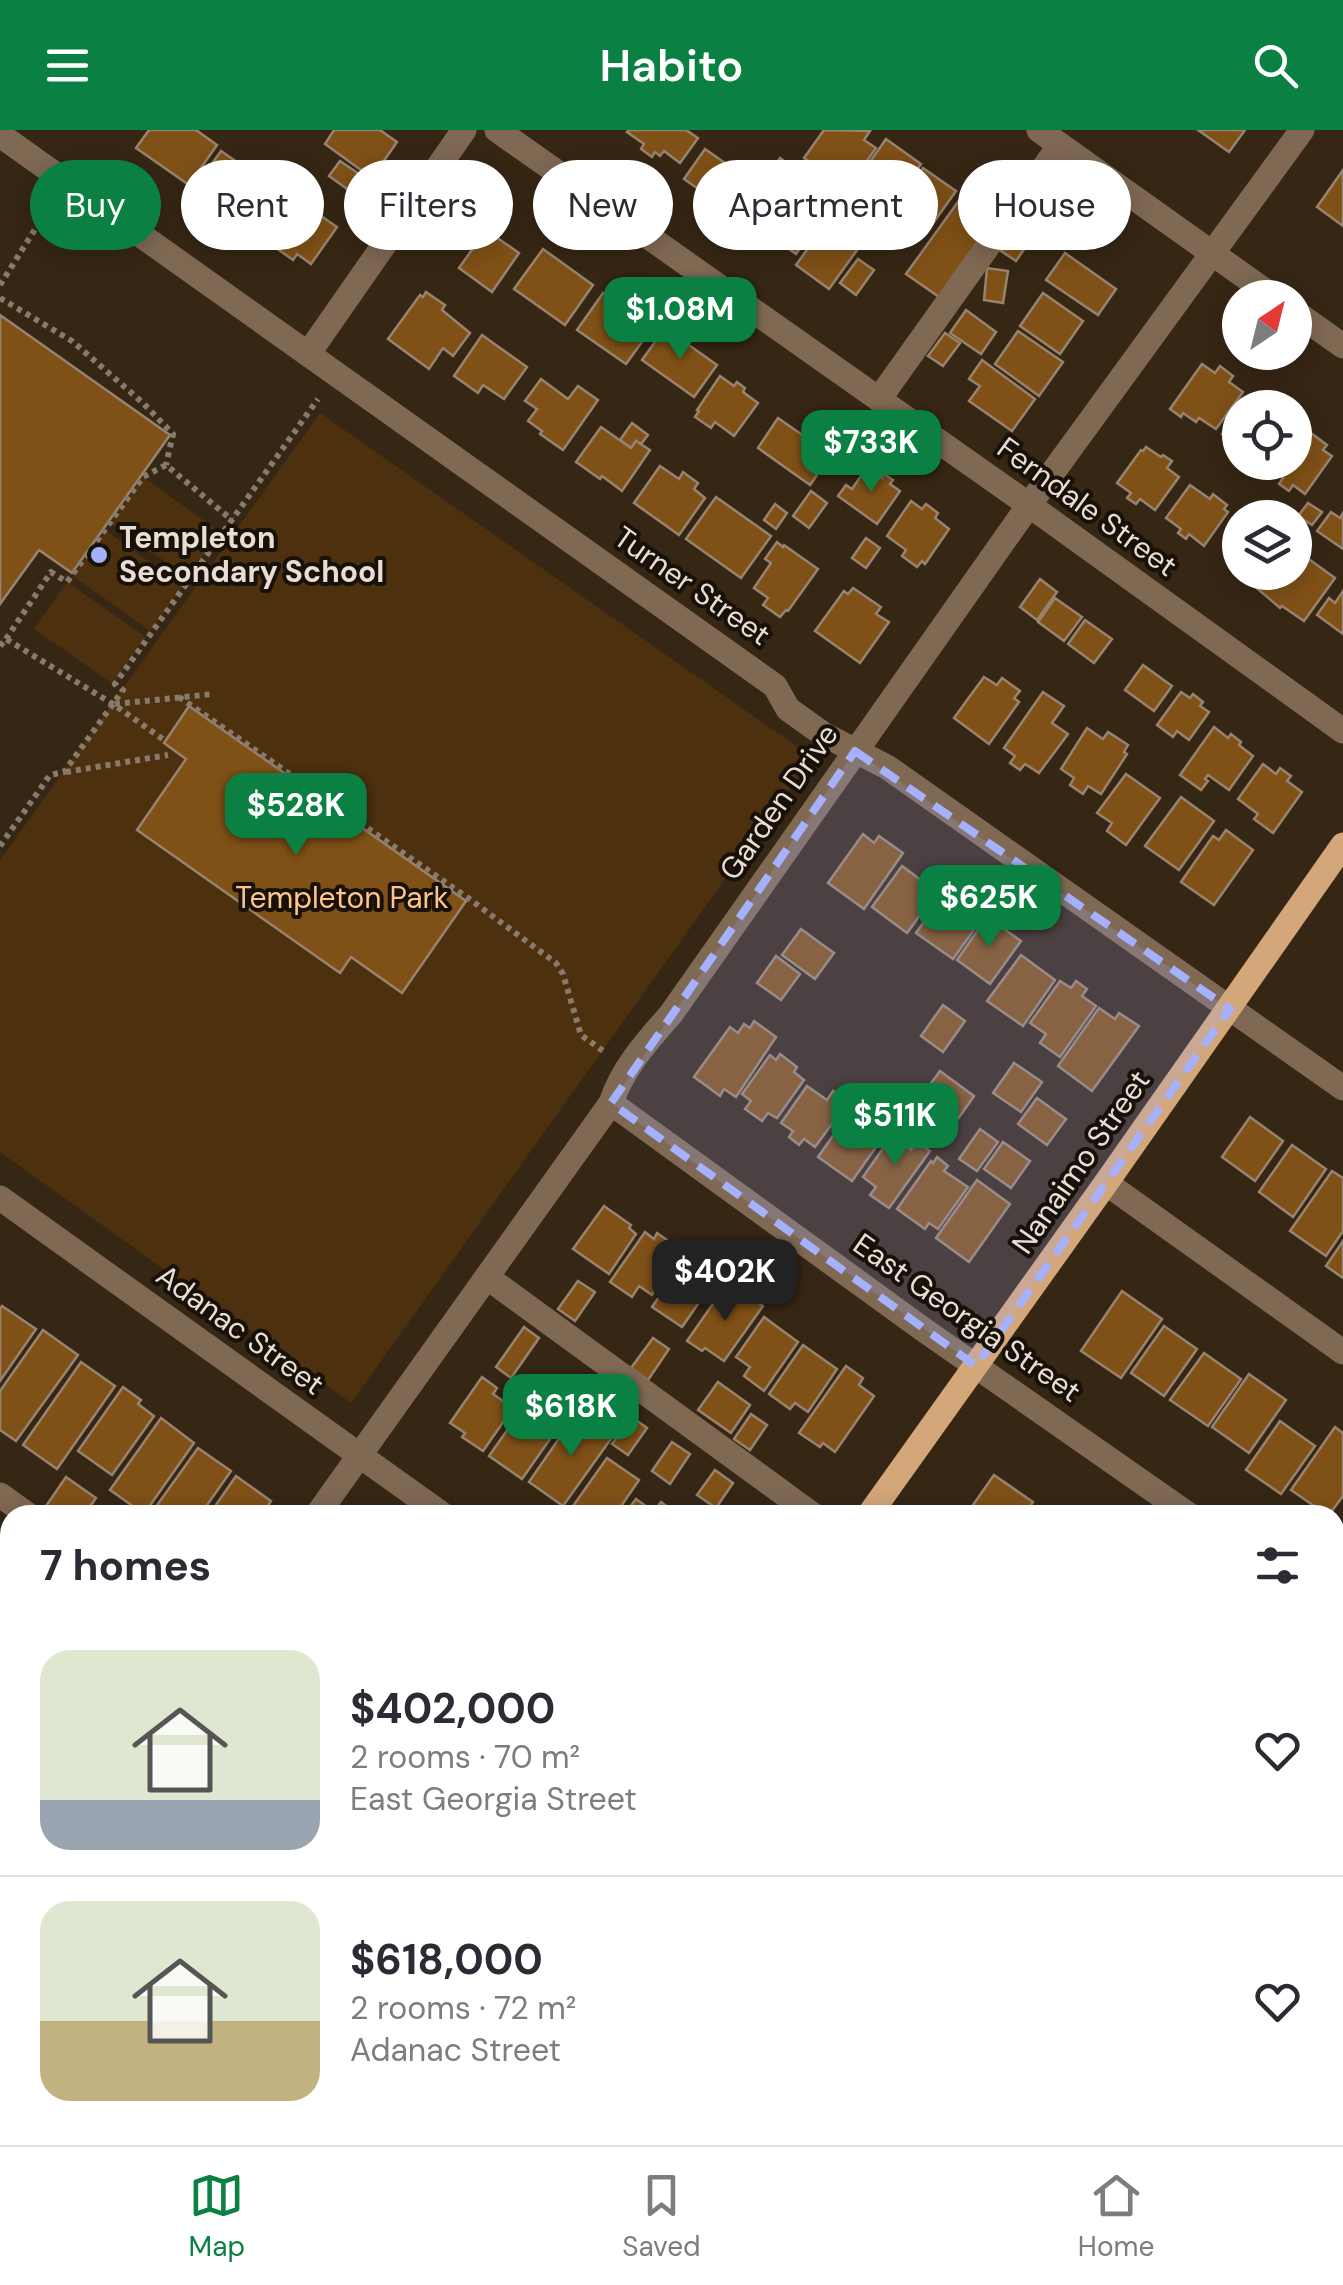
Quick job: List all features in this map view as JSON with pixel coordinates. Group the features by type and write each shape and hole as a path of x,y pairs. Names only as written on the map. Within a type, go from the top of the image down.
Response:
{"main road":[{"name":"Nanaimo Street","path":"876,1505 1343,846"}],"street":[{"path":"308,354 464,130"},
{"name":"Ferndale Street","path":"497,130 1343,731"},
{"path":"1039,130 1250,280"},
{"name":"Garden Drive","path":"324,1505 611,1102 618,1082 1302,130"},
{"name":"Turner Street","path":"0,135 775,686 788,709 823,734 888,768 1343,1088"},
{"path":"879,399 1060,145"},
{"path":"1312,324 1343,346"},
{"name":"East Georgia Street","path":"611,1102 1175,1505"},
{"path":"1106,1183 1343,1352"},
{"name":"Adanac Street","path":"0,1198 429,1505"},
{"path":"488,1278 799,1505"}],"path":[{"path":"0,285 30,238"},
{"path":"0,298 72,341 173,434 166,464 143,477 67,582 52,572 3,642 113,704 164,740"},
{"path":"64,772 123,690 114,684 318,399"},
{"path":"166,464 232,520"},
{"path":"113,704 213,694"},
{"path":"180,697 556,963 563,974 581,1035 610,1055"},
{"path":"0,846 50,775 168,755"}],"highlighted area":[{"path":"855,751 1230,1009 976,1366 611,1103"}],"green space":[{"name":"Templeton Park","path":"320,413 812,757 351,1403 0,1152 0,860"},
{"path":"143,477 220,532 187,577 110,523"},
{"path":"105,530 183,586 150,631 73,576"},
{"path":"67,582 146,637 113,684 34,629"}],"building":[{"path":"149,130 196,130 217,145 206,160 181,160 181,179 161,165 161,160 153,160 136,148"},
{"path":"334,130 380,130 397,142 384,160 347,160 325,144"},
{"path":"629,130 686,130 698,138 680,163 664,151 660,156 655,152 652,157 641,149 644,144"},
{"path":"824,130 870,131 864,140 876,148 868,160 804,158"},
{"path":"1198,130 1245,130 1229,152"},
{"path":"886,139 915,160 871,160"},
{"path":"705,149 721,160 697,160"},
{"path":"221,151 234,160 215,160"},
{"path":"340,161 344,164 344,187 329,176"},
{"path":"693,166 693,185 684,179"},
{"path":"1343,170 1343,226 1317,207"},
{"path":"938,178 956,191 938,216"},
{"path":"958,202 958,250 977,250 942,299 906,274 923,250 938,250 938,230"},
{"path":"324,218 337,227 324,246"},
{"path":"513,249 519,253 492,292 459,268 472,250"},
{"path":"279,250 321,250 311,264 297,254 293,260"},
{"path":"542,250 593,285 565,325 514,289"},
{"path":"807,250 857,250 829,289 796,265"},
{"path":"1002,250 1024,250 1016,261"},
{"path":"1065,253 1116,289 1098,315 1046,280"},
{"path":"858,259 874,270 856,295 840,283"},
{"path":"987,268 1008,271 1003,303 984,300"},
{"path":"426,292 445,305 442,310 470,333 453,356 443,348 429,369 388,339"},
{"path":"603,293 652,328 626,364 577,330"},
{"path":"1043,293 1083,321 1060,354 1020,326"},
{"path":"966,310 996,332 981,354 950,333"},
{"name":"Templeton Secondary School","path":"0,315 170,435 72,573 39,550 0,604"},
{"path":"665,328 717,365 694,397 642,360"},
{"path":"1018,331 1063,362 1039,396 995,364"},
{"path":"945,333 960,343 943,366 928,356"},
{"path":"482,335 527,367 504,399 483,385 478,393 454,376"},
{"path":"982,360 1035,399 1012,431 969,401 980,386 969,379"},
{"path":"1202,364 1215,373 1220,366 1233,376 1229,382 1240,390 1222,390 1222,421 1216,429 1199,418 1196,422 1170,409"},
{"path":"720,376 734,386 737,382 758,403 734,436 715,422 711,428 695,417"},
{"path":"541,379 568,399 578,386 598,400 563,450 528,421 537,409 525,401"},
{"path":"778,418 831,455 810,485 758,448"},
{"path":"632,423 648,435 631,448 620,440"},
{"path":"601,427 631,448 636,441 650,450 622,491 576,462"},
{"path":"1312,434 1327,445 1323,450 1332,456 1305,494 1293,485 1289,491 1279,484 1282,480 1312,480"},
{"path":"1146,447 1172,461 1167,468 1179,477 1155,510 1140,499 1136,504 1127,498 1131,493 1117,483"},
{"path":"660,466 679,479 683,472 698,483 694,489 705,498 679,535 634,503"},
{"path":"867,467 882,478 884,474 893,480 890,484 900,491 877,524 838,496 846,485 852,489"},
{"path":"1190,485 1210,499 1213,494 1222,501 1222,520 1204,546 1189,534 1186,539 1178,533 1181,529 1166,518"},
{"path":"811,491 827,503 809,528 793,516"},
{"path":"716,497 771,536 741,578 686,539"},
{"path":"911,501 922,509 926,504 949,529 925,564 922,561 917,567 902,556 906,550 887,536"},
{"path":"775,504 787,513 776,529 764,520"},
{"path":"1312,506 1322,512 1312,525"},
{"path":"1331,512 1340,518 1343,513 1343,549 1317,531"},
{"path":"866,538 880,548 866,568 852,558"},
{"path":"777,542 818,569 780,617 763,605 768,598 754,588 771,563 765,559"},
{"path":"1312,561 1335,578 1304,621 1259,590 1312,590"},
{"path":"1040,579 1057,592 1037,620 1020,607"},
{"path":"853,588 881,607 876,614 889,622 860,663 815,631 844,591 848,594"},
{"path":"1343,591 1343,634 1317,615 1329,598 1335,603"},
{"path":"1055,598 1082,617 1064,641 1038,622"},
{"path":"1085,620 1112,639 1094,663 1068,644"},
{"path":"1143,665 1172,686 1154,711 1125,690"},
{"path":"984,677 997,685 1002,678 1020,691 1014,698 1019,702 989,744 954,718"},
{"path":"1043,692 1064,706 1052,723 1068,734 1039,773 1025,764 1020,770 1010,763 1015,756 1004,748"},
{"path":"1181,692 1190,698 1193,694 1209,712 1189,740 1177,731 1173,737 1157,725"},
{"path":"189,706 466,901 402,993 351,957 340,973 137,830 186,759 164,743"},
{"path":"1214,727 1228,738 1231,734 1253,756 1229,790 1208,775 1201,790 1180,775"},
{"path":"1087,728 1103,739 1108,732 1128,745 1124,752 1127,754 1101,794 1088,786 1083,794 1070,785 1074,778 1061,769"},
{"path":"1263,764 1276,774 1280,768 1291,776 1287,781 1302,792 1273,833 1254,819 1258,814 1238,799"},
{"path":"1126,774 1160,798 1126,845 1107,831 1112,823 1097,813"},
{"path":"1181,797 1214,821 1179,870 1145,846"},
{"path":"1226,830 1253,850 1214,905 1181,882 1213,836 1219,840"},
{"path":"863,834 874,843 879,836 903,853 864,909 828,883"},
{"path":"902,866 937,892 907,933 872,907"},
{"path":"942,896 979,923 953,959 916,933"},
{"path":"987,917 1021,941 990,984 957,960"},
{"path":"801,929 834,953 815,979 782,955"},
{"path":"1021,955 1055,980 1023,1026 987,1001"},
{"path":"776,956 800,974 781,1000 757,983"},
{"path":"1060,981 1071,988 1076,981 1087,989 1082,996 1096,1006 1060,1057 1040,1043 1046,1034 1030,1023"},
{"path":"943,1005 965,1021 943,1052 921,1036"},
{"path":"1099,1008 1115,1019 1119,1013 1139,1026 1092,1091 1058,1066"},
{"path":"754,1021 776,1037 736,1097 724,1089 720,1096 694,1077 730,1027 738,1033 744,1024 750,1028"},
{"path":"780,1054 797,1067 794,1072 804,1080 777,1118 768,1113 762,1121 745,1109 751,1101 742,1094 770,1055 776,1060"},
{"path":"1014,1063 1042,1082 1021,1112 993,1093"},
{"path":"940,1071 974,1096 953,1126 918,1101"},
{"path":"807,1086 827,1100 833,1091 848,1102 815,1147 804,1139 799,1145 789,1137 793,1131 781,1123"},
{"path":"864,1092 898,1116 852,1181 818,1157"},
{"path":"1037,1098 1066,1119 1047,1145 1018,1124"},
{"path":"1250,1117 1283,1141 1255,1181 1222,1157"},
{"path":"897,1128 911,1139 906,1146 911,1150 917,1142 930,1151 889,1208 870,1195 876,1187 863,1177"},
{"path":"980,1129 998,1142 977,1171 959,1159"},
{"path":"1003,1142 1030,1161 1011,1188 984,1169"},
{"path":"1292,1145 1326,1169 1293,1217 1259,1192"},
{"path":"937,1157 948,1166 944,1171 968,1187 938,1229 929,1223 925,1229 897,1209"},
{"path":"1332,1171 1343,1178 1343,1231 1326,1256 1290,1231"},
{"path":"977,1180 1010,1204 969,1262 936,1238"},
{"path":"604,1206 631,1225 629,1228 636,1234 609,1274 573,1249"},
{"path":"645,1232 654,1239 657,1233 670,1242 666,1248 679,1256 652,1295 639,1286 632,1297 610,1282"},
{"path":"1343,1241 1343,1278 1326,1266"},
{"path":"684,1261 696,1270 701,1263 718,1275 682,1327 652,1307"},
{"path":"578,1281 595,1292 575,1321 558,1309"},
{"path":"724,1288 738,1298 742,1292 763,1306 724,1361 687,1341"},
{"path":"1122,1291 1162,1319 1121,1378 1081,1351"},
{"path":"2,1306 36,1329 0,1381 0,1309"},
{"path":"764,1317 798,1342 764,1391 744,1376 750,1367 736,1357"},
{"path":"1164,1326 1197,1349 1164,1396 1131,1373"},
{"path":"524,1327 539,1338 511,1378 496,1367"},
{"path":"43,1330 78,1355 16,1441 0,1430 0,1391"},
{"path":"653,1338 669,1349 648,1380 631,1368"},
{"path":"803,1345 837,1369 808,1412 795,1403 790,1409 769,1394"},
{"path":"1204,1353 1241,1379 1208,1426 1170,1400"},
{"path":"81,1362 115,1386 57,1469 23,1445"},
{"path":"846,1366 863,1378 859,1385 874,1396 835,1452 799,1433"},
{"path":"1249,1374 1286,1400 1249,1453 1212,1427"},
{"path":"482,1377 497,1388 493,1394 513,1408 483,1451 450,1423"},
{"path":"718,1382 750,1405 731,1433 698,1410"},
{"path":"123,1387 154,1416 112,1475 78,1451"},
{"path":"536,1389 569,1412 522,1479 489,1456"},
{"path":"578,1411 613,1436 564,1505 529,1482"},
{"path":"751,1414 767,1425 750,1450 734,1439"},
{"path":"632,1417 647,1428 628,1455 612,1444"},
{"path":"161,1418 194,1443 150,1505 131,1505 110,1490"},
{"path":"1280,1421 1315,1446 1281,1494 1246,1470"},
{"path":"1335,1427 1343,1433 1343,1496 1336,1505 1313,1505 1291,1490"},
{"path":"672,1442 690,1454 670,1484 652,1471"},
{"path":"198,1448 231,1471 207,1505 157,1505"},
{"path":"607,1458 639,1480 622,1505 574,1505"},
{"path":"715,1470 733,1483 718,1505 697,1495"},
{"path":"994,1475 1033,1502 1031,1505 973,1505"},
{"path":"236,1476 271,1501 268,1505 216,1505"},
{"path":"66,1477 96,1498 91,1505 47,1505"}],"place":[{"name":"Templeton Secondary School","path":"99,555"}]}
